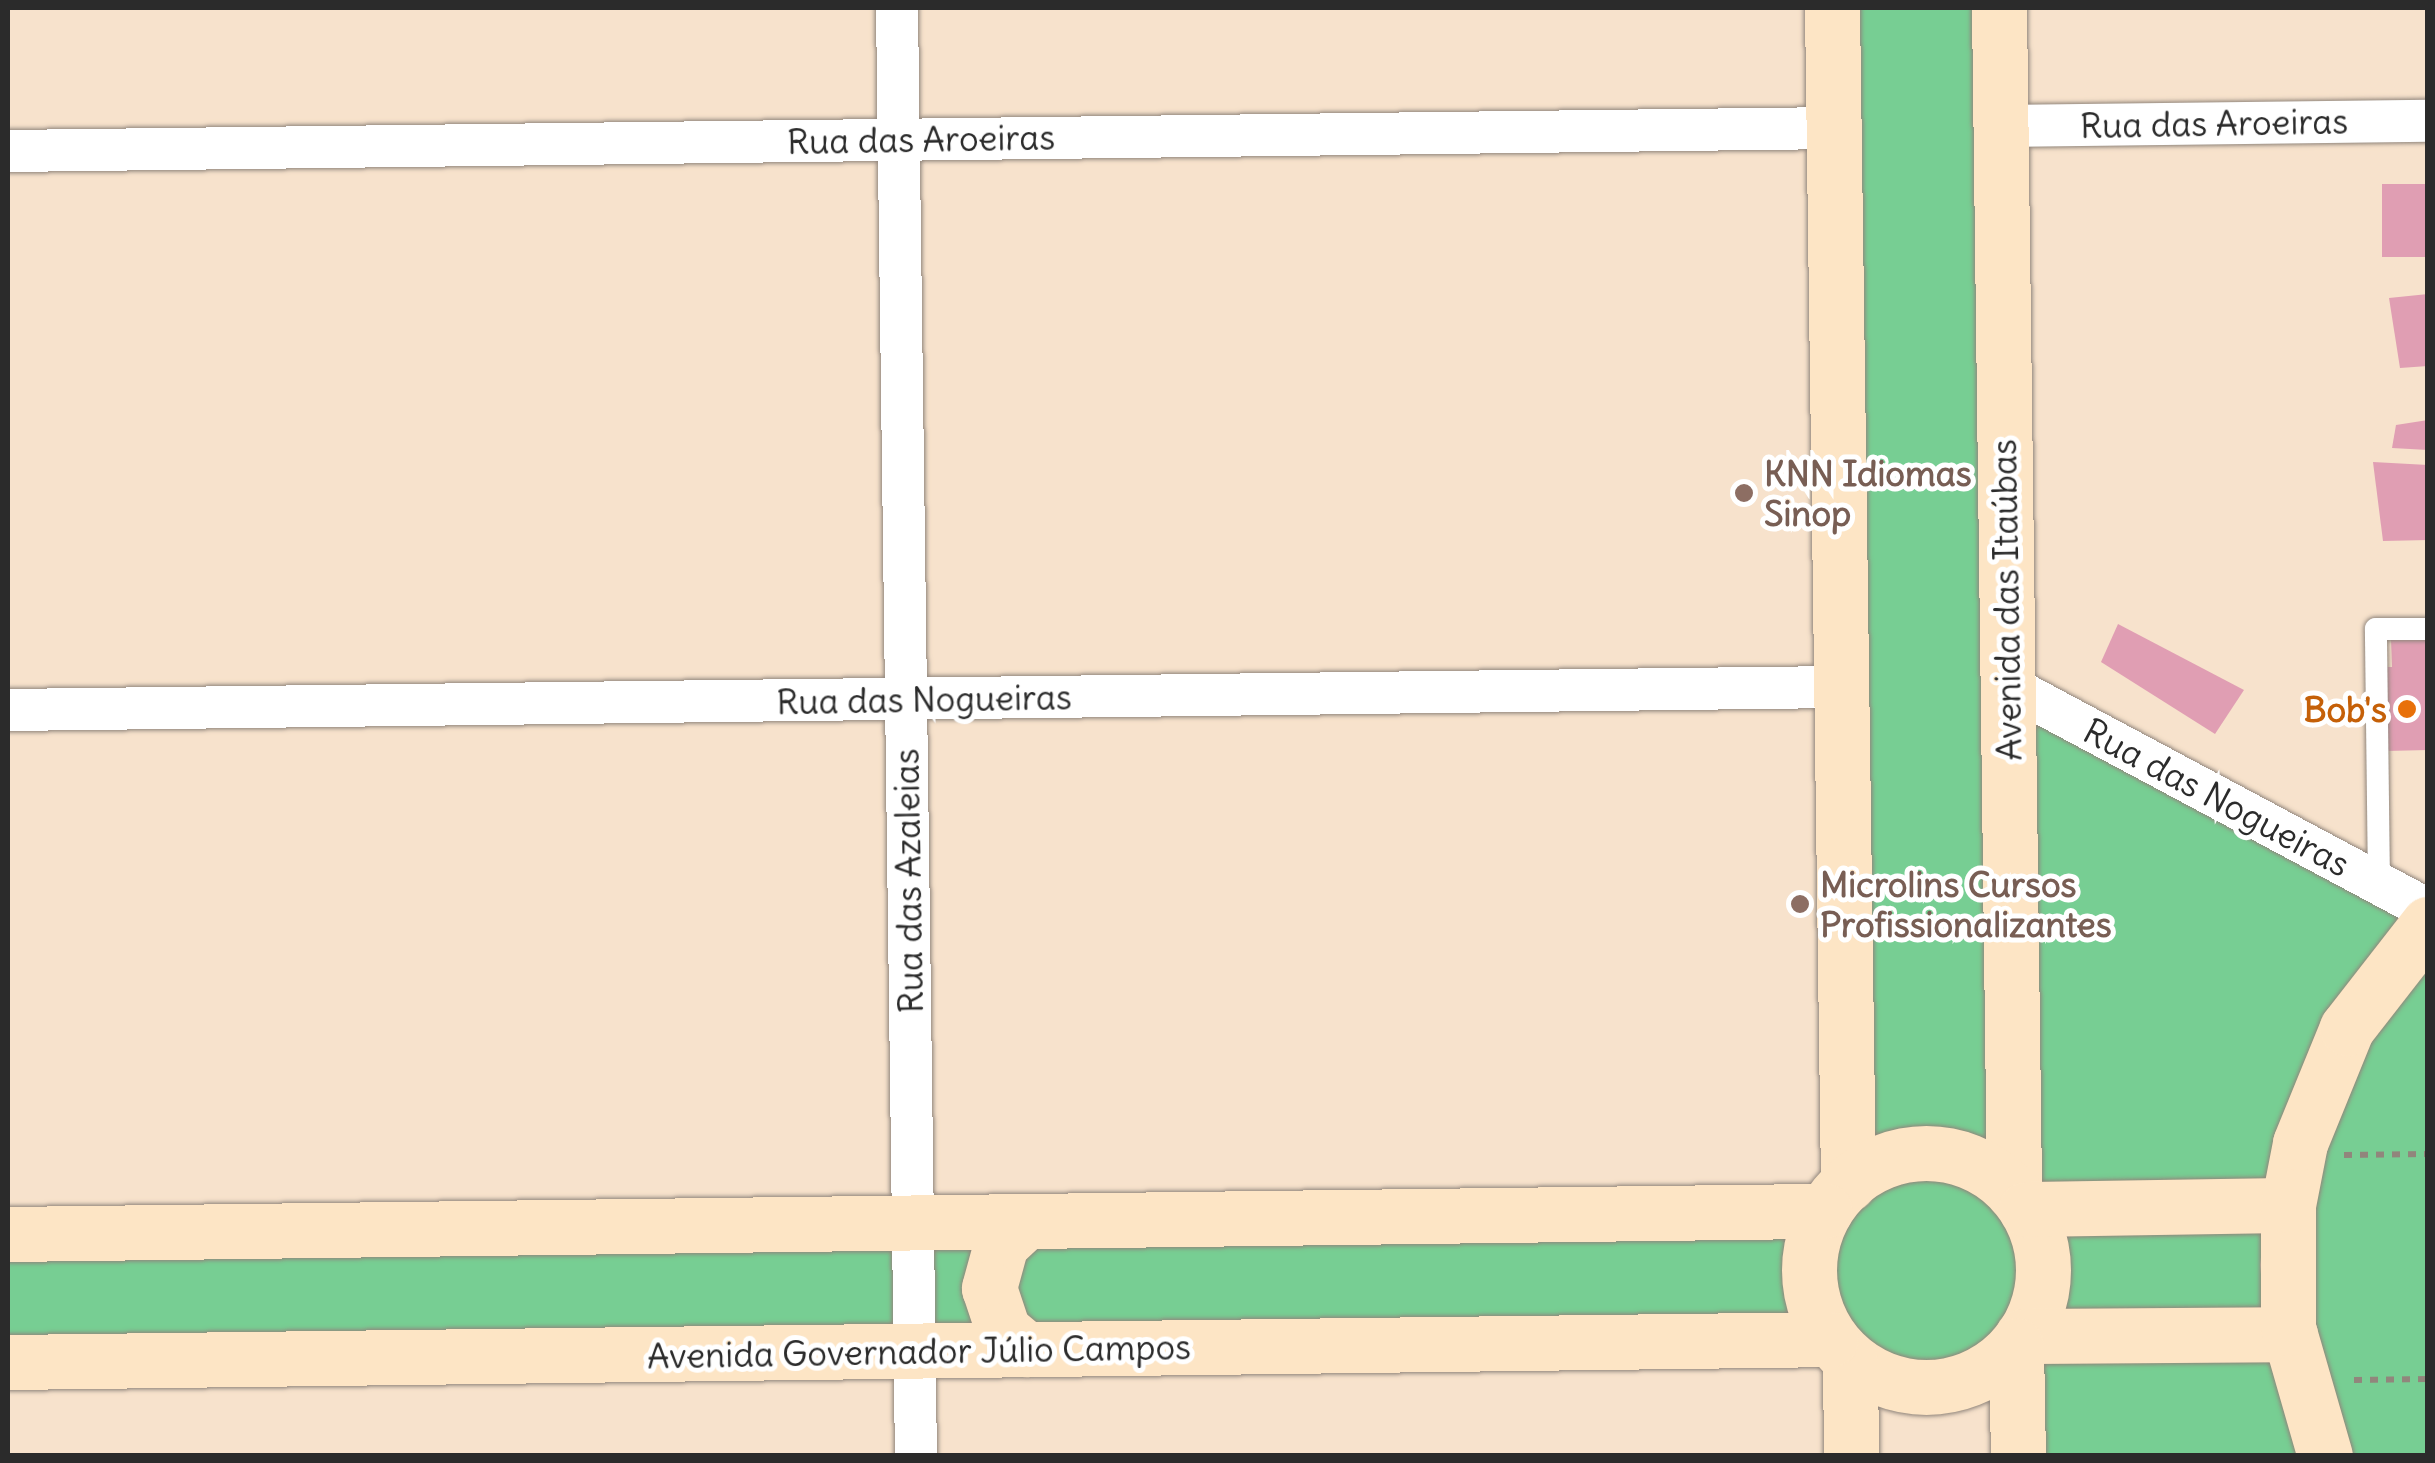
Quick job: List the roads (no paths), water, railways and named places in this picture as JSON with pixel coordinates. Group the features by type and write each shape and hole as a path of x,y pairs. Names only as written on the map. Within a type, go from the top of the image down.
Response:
{"main road":[{"path":"1832,8 1841,687 1836,1198 1808,1276 1840,1350 1851,1456"},
{"name":"Avenida das Itaúbas","path":"1999,8 2007,685 2020,1201"},
{"path":"2326,1456 2295,1357 2293,1181 2320,1084 2347,1028 2428,924"},
{"path":"8,1234 1025,1222 1836,1198 1896,1158 1942,1154 1985,1169 2020,1201 2040,1239 2043,1274 2038,1307 2019,1341 2018,1456"},
{"path":"2020,1201 2293,1181"},
{"path":"1025,1222 1001,1244 988,1288 1004,1330 1026,1349"},
{"path":"2019,1341 2295,1357"},
{"name":"Avenida Governador Júlio Campos","path":"8,1362 1026,1349 1840,1350 1887,1381 1933,1387 1978,1375 2019,1341"}],"street":[{"name":"Rua das Azaleias","path":"897,8 916,1456"},
{"name":"Rua das Aroeiras","path":"2000,126 2428,121"},
{"name":"Rua das Aroeiras","path":"8,151 1834,128"},
{"name":"Rua das Nogueiras","path":"2007,685 2428,910"},
{"name":"Rua das Nogueiras","path":"8,710 1841,687"}],"lane":[{"path":"2379,884 2376,629 2428,629"}],"place":[{"name":"KNN Idiomas Sinop","path":"1744,493"},
{"name":"Bob's","path":"2407,709"},
{"name":"Microlins Cursos Profissionalizantes","path":"1800,904"}]}
